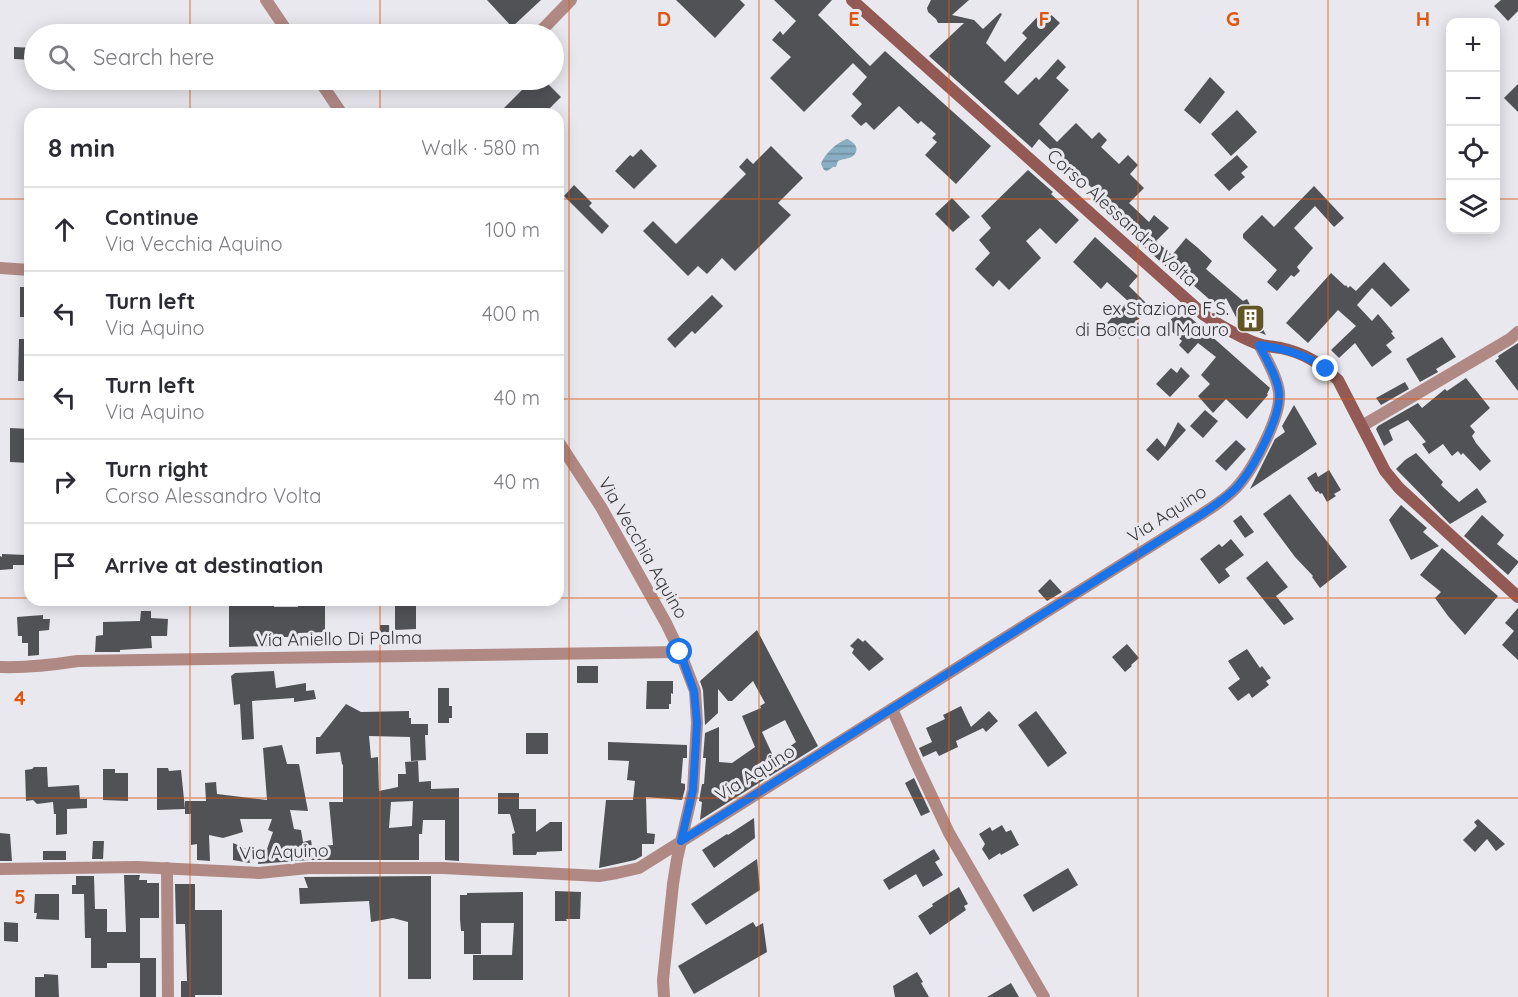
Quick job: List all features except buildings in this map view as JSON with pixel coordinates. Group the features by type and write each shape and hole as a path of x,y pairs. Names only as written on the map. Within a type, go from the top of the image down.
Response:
{"main road":[{"name":"Corso Alessandro Volta","path":"852,0 1204,315 1223,328 1259,345 1296,353 1316,361 1326,369 1338,380 1385,471 1399,488 1518,597"}],"street":[{"path":"266,0 282,24"},
{"path":"548,24 571,0"},
{"path":"326,90 338,108"},
{"path":"0,268 24,270"},
{"path":"1362,426 1510,339 1518,332"},
{"name":"Via Aquino","path":"0,869 137,867 259,873 308,868 442,867 599,876 639,867 1227,497 1249,471 1275,418 1278,407 1279,389 1259,345"},
{"name":"Via Vecchia Aquino","path":"564,450 601,507 666,623 680,652 694,691 697,723 693,790 672,895 663,980 664,997"},
{"name":"Via Aniello Di Palma","path":"0,667 34,667 78,661 680,652"},
{"path":"892,709 949,833 1044,997"},
{"path":"167,868 168,997"}],"water":[{"path":"847,139 856,146 855,153 851,157 838,161 836,167 824,170 821,164 825,157 835,146"}],"place":[{"name":"ex Stazione F.S. di Boccia al Mauro","path":"1250,319"}],"route":[{"path":"680,652 694,691 697,723 693,790 681,841 1227,497 1249,471 1275,418 1278,407 1279,389 1259,345 1296,353 1316,361 1326,369"}]}
